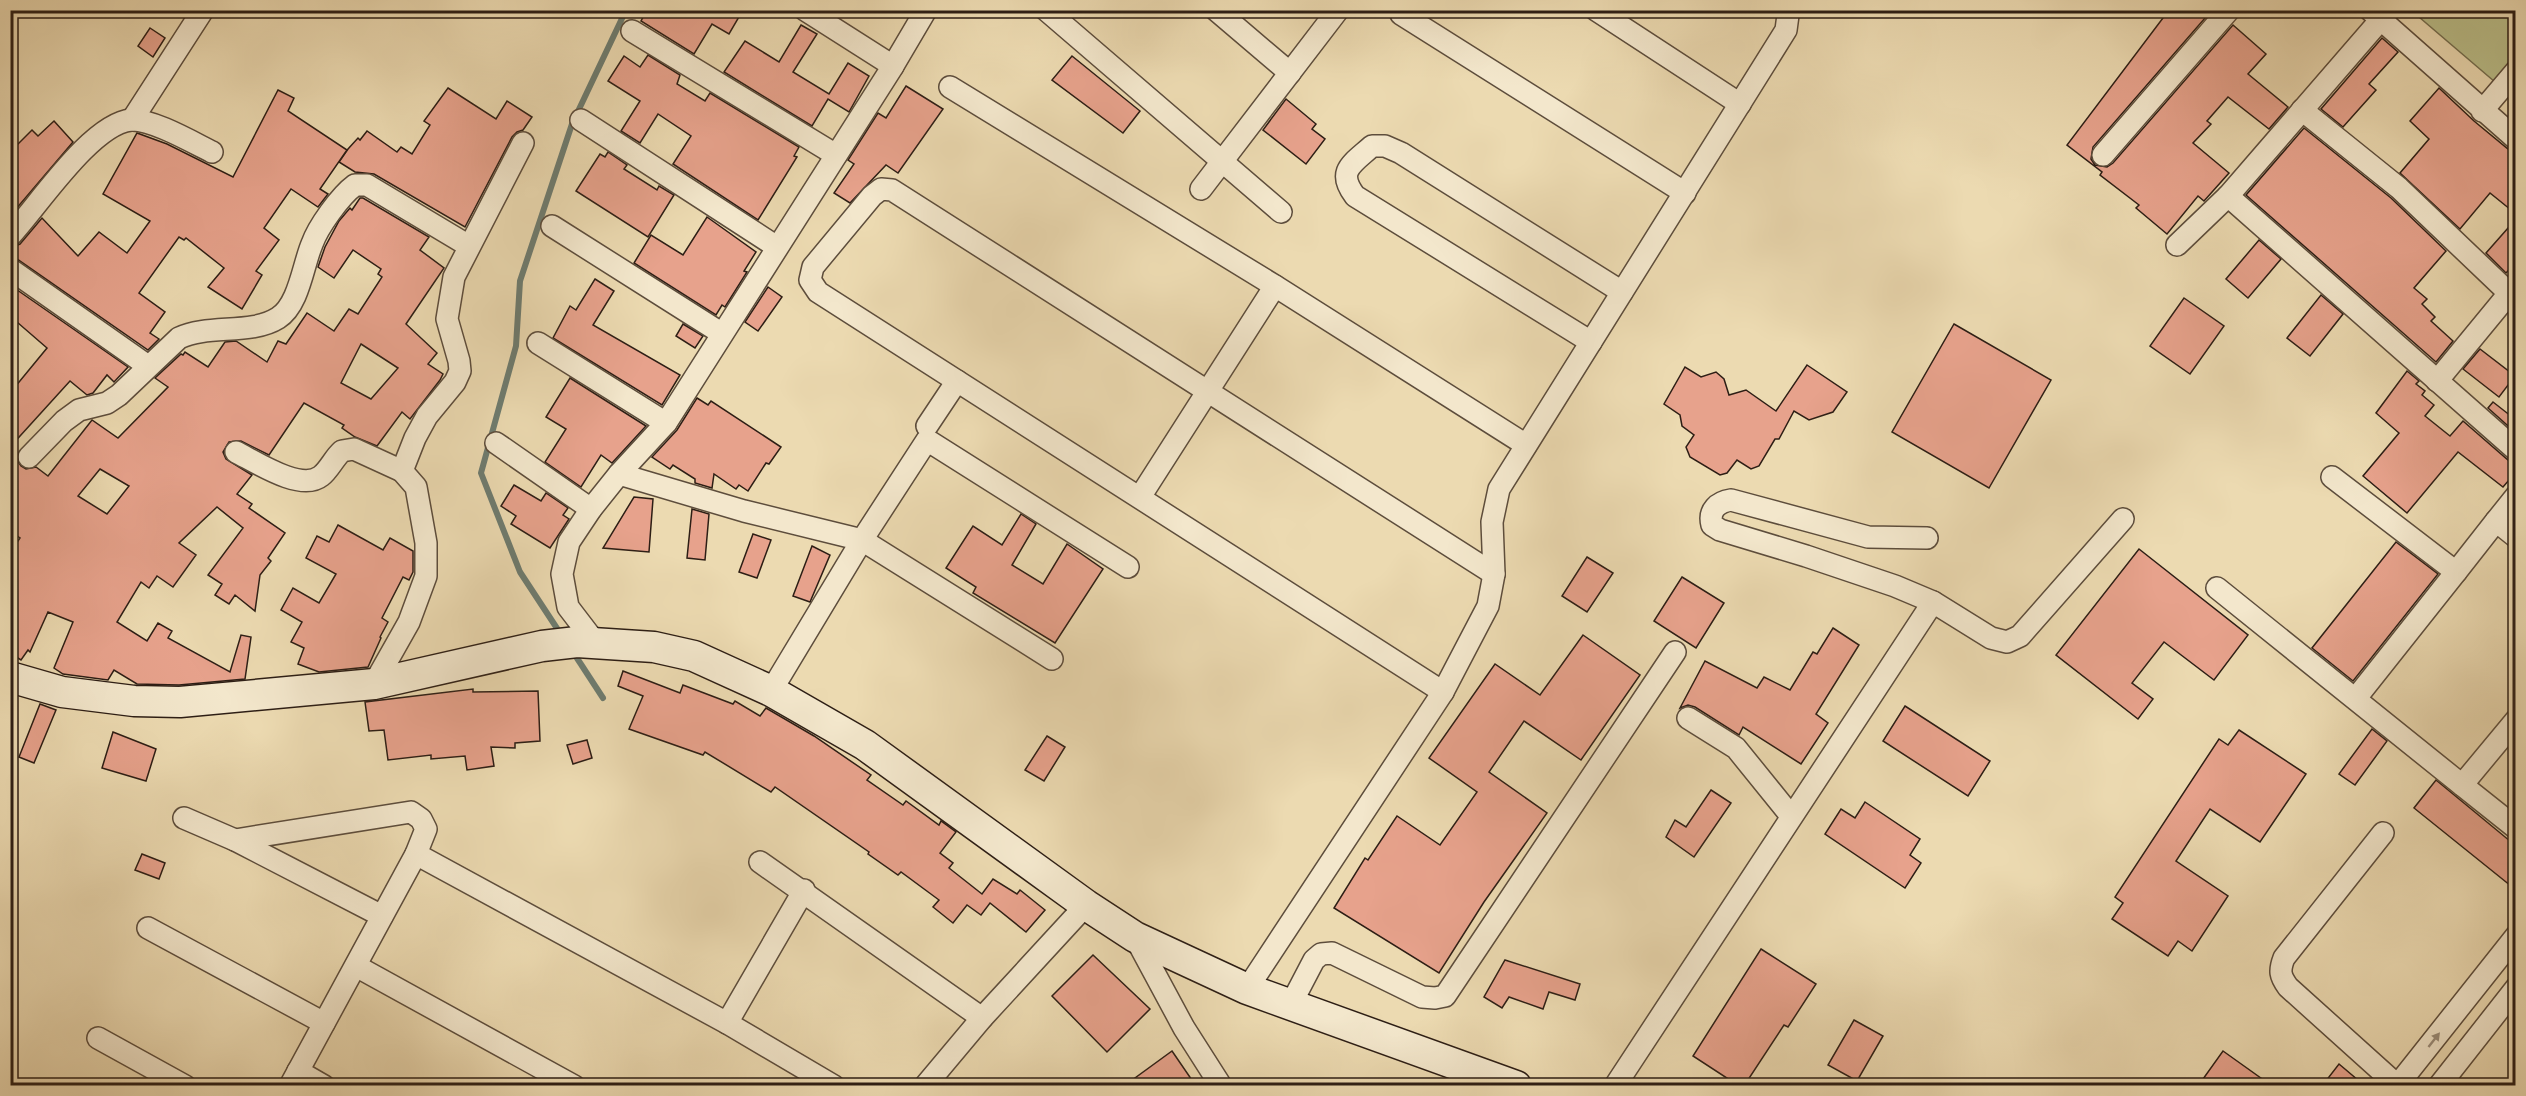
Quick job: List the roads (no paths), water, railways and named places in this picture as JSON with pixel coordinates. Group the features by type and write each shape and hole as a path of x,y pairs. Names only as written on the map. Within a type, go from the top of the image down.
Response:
{"street":[{"path":"132,120 203,10"},
{"path":"805,10 893,66"},
{"path":"586,642 568,607 562,574 570,542 591,509 619,474 666,423 721,333 893,66 926,10"},
{"path":"1046,10 1281,212"},
{"path":"1216,10 1290,73"},
{"path":"1201,189 1338,10"},
{"path":"1596,10 1740,104"},
{"path":"1247,989 1443,692 1488,606 1494,574 1492,522 1499,489 1786,30 1788,15 1785,10"},
{"path":"2103,155 2229,10"},
{"path":"1401,14 1685,193"},
{"path":"2177,244 2228,196 2380,14 2482,111 2516,139"},
{"path":"632,31 836,155"},
{"path":"2482,111 2516,71"},
{"path":"950,87 1275,285 1526,445"},
{"path":"2302,110 2399,188 2512,289 2437,381"},
{"path":"10,236 87,146 103,132 132,120 151,124 212,152"},
{"path":"581,120 777,247"},
{"path":"402,471 415,438 427,417 455,382 460,371 447,319 454,277 523,143"},
{"path":"1591,342 1355,196 1346,183 1346,175 1353,163 1372,146 1385,146 1401,153 1622,292"},
{"path":"29,457 64,421 80,410 107,403 119,395 168,346 190,333 256,325 271,322 281,316 289,306 302,279 317,232 355,185 367,185 469,246"},
{"path":"1443,692 818,292 810,280 813,267 872,196 881,189 892,190 1494,574"},
{"path":"2228,196 2516,450"},
{"path":"552,226 721,333"},
{"path":"10,269 148,366"},
{"path":"1140,497 1275,285"},
{"path":"538,343 666,423"},
{"path":"927,426 957,381"},
{"path":"771,691 861,540 927,440 1128,567"},
{"path":"496,443 591,509"},
{"path":"236,452 284,477 311,481 321,476 336,456 347,449 354,448 402,471 416,487 426,543 426,576 410,622 374,684"},
{"path":"619,474 744,511 861,540 1052,659"},
{"path":"2332,477 2456,572"},
{"path":"2356,698 2516,496"},
{"path":"1927,538 1868,537 1731,500 1722,502 1714,508 1710,517 1712,525 1720,531 1806,556 1933,602 1991,638 2007,642 2020,636 2123,519"},
{"path":"2496,521 2516,537"},
{"path":"2217,588 2516,828"},
{"path":"1615,1086 1933,602"},
{"path":"10,676 62,692 146,701 180,702 374,684 542,646 586,642 654,647 694,656 771,691 866,745 1086,905 1136,937 1247,989 1516,1086"},
{"path":"1291,1004 1314,960 1322,954 1332,953 1422,997 1445,996 1675,652"},
{"path":"1688,718 1736,748 1791,816"},
{"path":"2462,785 2516,720"},
{"path":"235,840 411,812 421,819 426,829 416,854 294,1078 324,1086"},
{"path":"184,818 235,840 382,916"},
{"path":"2383,834 2284,958 2279,969 2281,978 2288,987 2398,1085 2516,936"},
{"path":"416,854 727,1023 834,1086"},
{"path":"760,862 804,890 982,1018"},
{"path":"727,1023 804,890"},
{"path":"925,1086 982,1018 1086,905"},
{"path":"148,928 324,1023"},
{"path":"1136,937 1184,1028 1221,1086"},
{"path":"356,966 574,1086"},
{"path":"2439,1086 2516,988"},
{"path":"98,1038 185,1086"}],"waterway":[{"path":"562,636 520,572 481,473 516,346 520,281 572,124 626,10"},
{"path":"573,652 603,698"}]}
